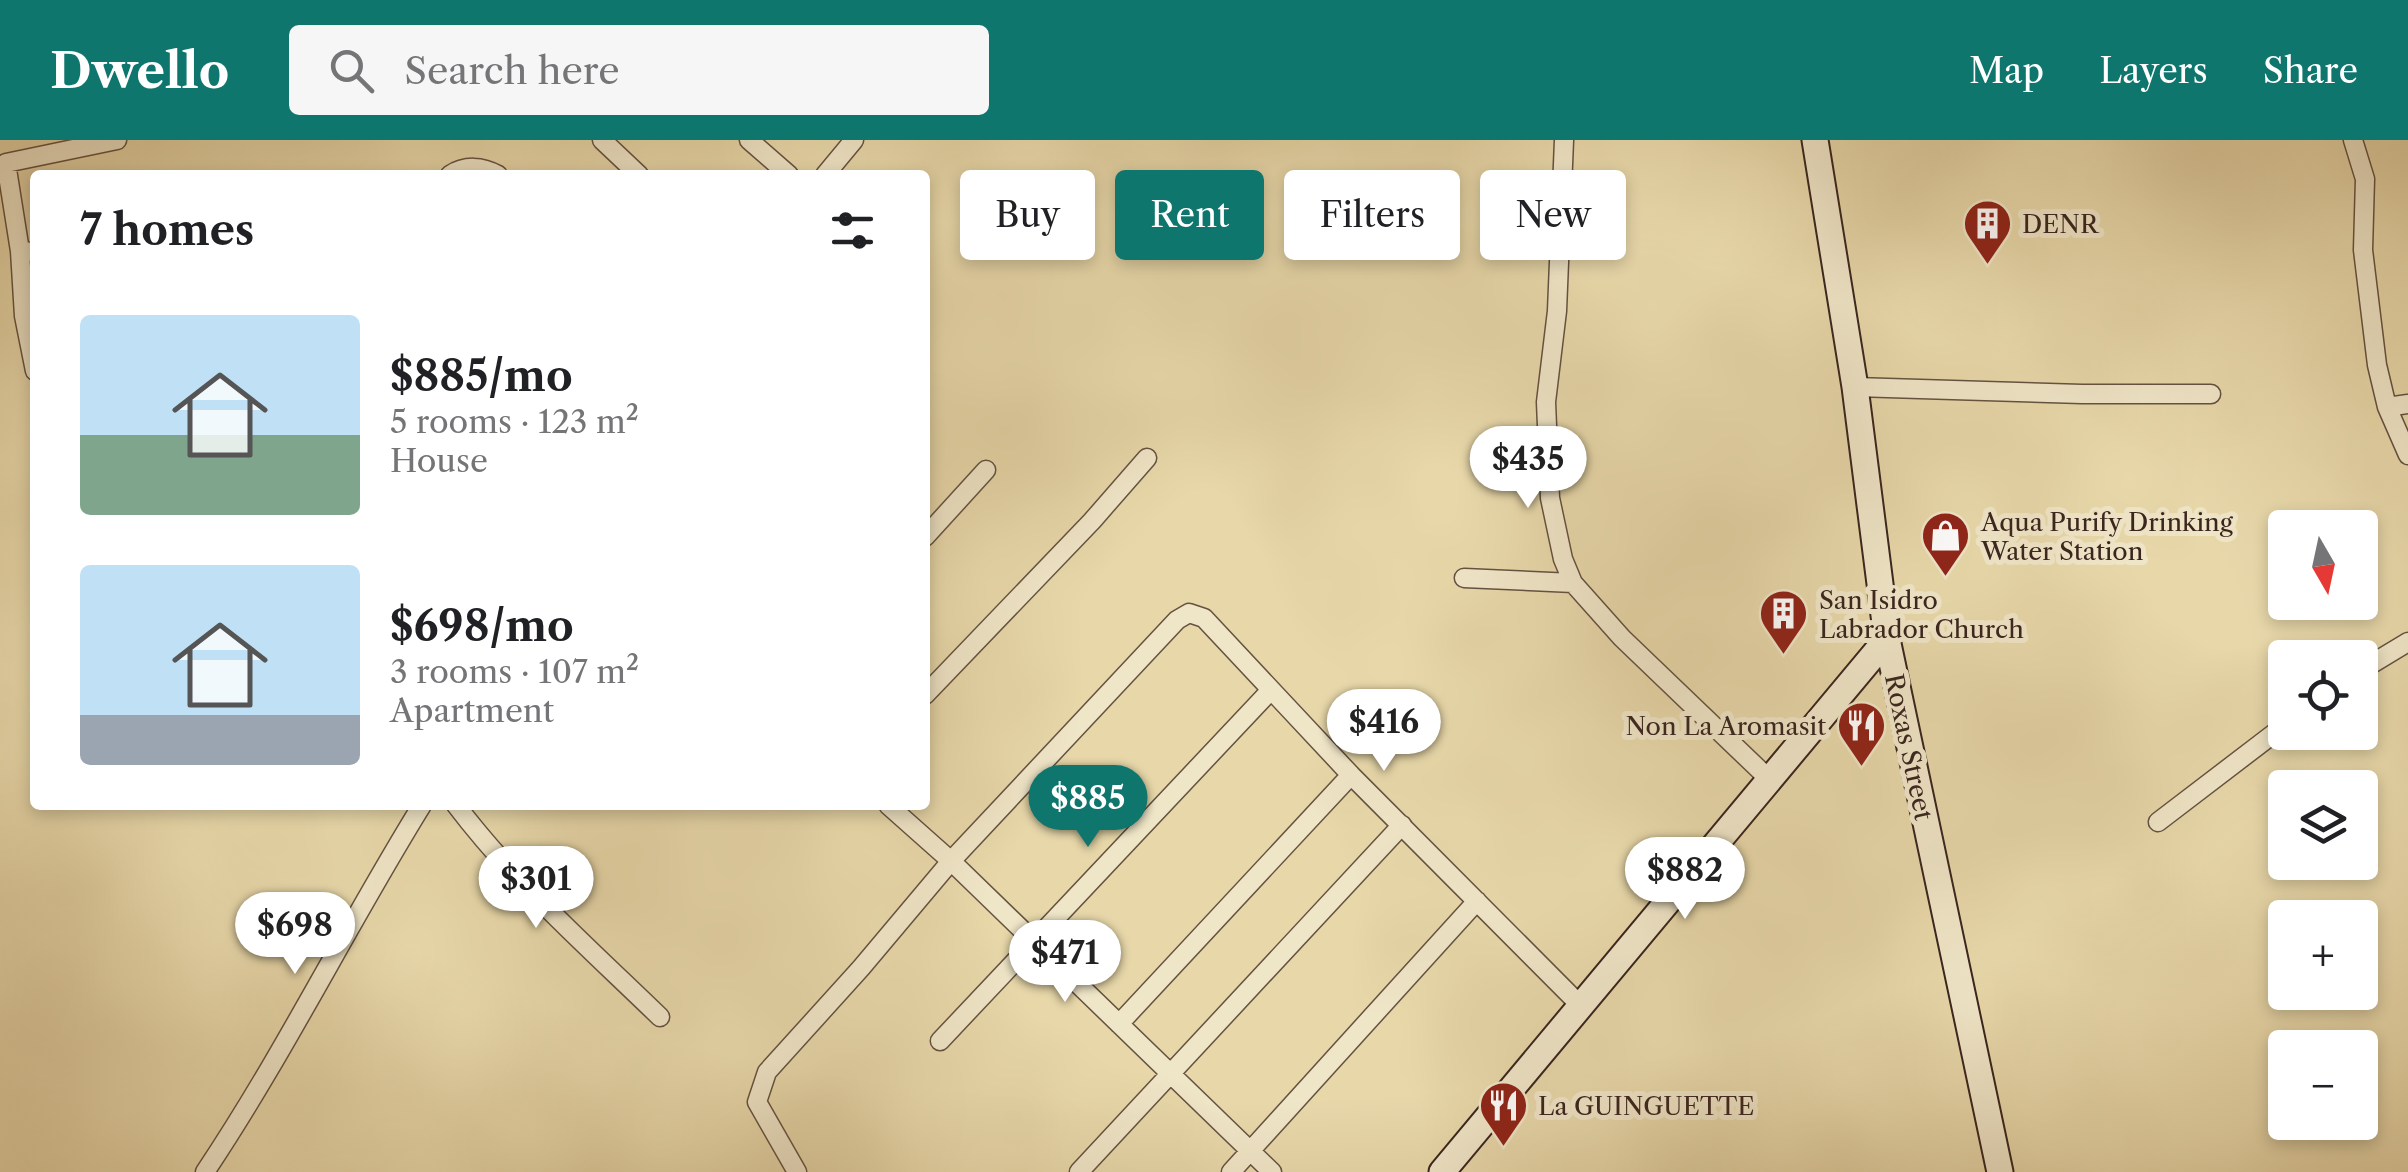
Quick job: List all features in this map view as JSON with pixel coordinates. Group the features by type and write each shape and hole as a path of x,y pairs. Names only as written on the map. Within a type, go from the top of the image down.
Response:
{"main road":[{"name":"Roxas Street","path":"1815,140 1855,387 1887,639 2000,1172"},
{"path":"1442,1172 1887,639"}],"street":[{"path":"30,346 24,316 27,252 3,155 116,140"},
{"path":"602,140 634,170"},
{"path":"749,140 783,170"},
{"path":"830,170 854,140"},
{"path":"1564,140 1557,311 1546,402 1550,498 1564,559 1574,583 1622,638 1769,778"},
{"path":"2353,140 2365,179 2364,250 2377,365 2387,407 2408,454"},
{"path":"462,170 487,170"},
{"path":"1855,387 2211,394"},
{"path":"2387,407 2408,404"},
{"path":"930,690 1147,458"},
{"path":"930,532 986,470"},
{"path":"1464,578 1574,583"},
{"path":"798,1172 756,1102 767,1072 951,861 1182,616 1197,614 1204,618 1351,775 1580,1005"},
{"path":"2378,660 2408,642"},
{"path":"940,1041 1270,691"},
{"path":"2158,822 2268,738"},
{"path":"1119,1024 1351,775"},
{"path":"208,1170 254,1099 419,810"},
{"path":"460,810 530,892 660,1017"},
{"path":"894,810 1272,1172"},
{"path":"1079,1172 1402,825"},
{"path":"1231,1172 1476,901"}],"place":[{"name":"DENR","path":"1987,266"},
{"name":"Aqua Purify Drinking Water Station","path":"1946,578"},
{"name":"San Isidro Labrador Church","path":"1784,656"},
{"name":"Non La Aromasit","path":"1861,768"},
{"name":"La GUINGUETTE","path":"1503,1148"}]}
